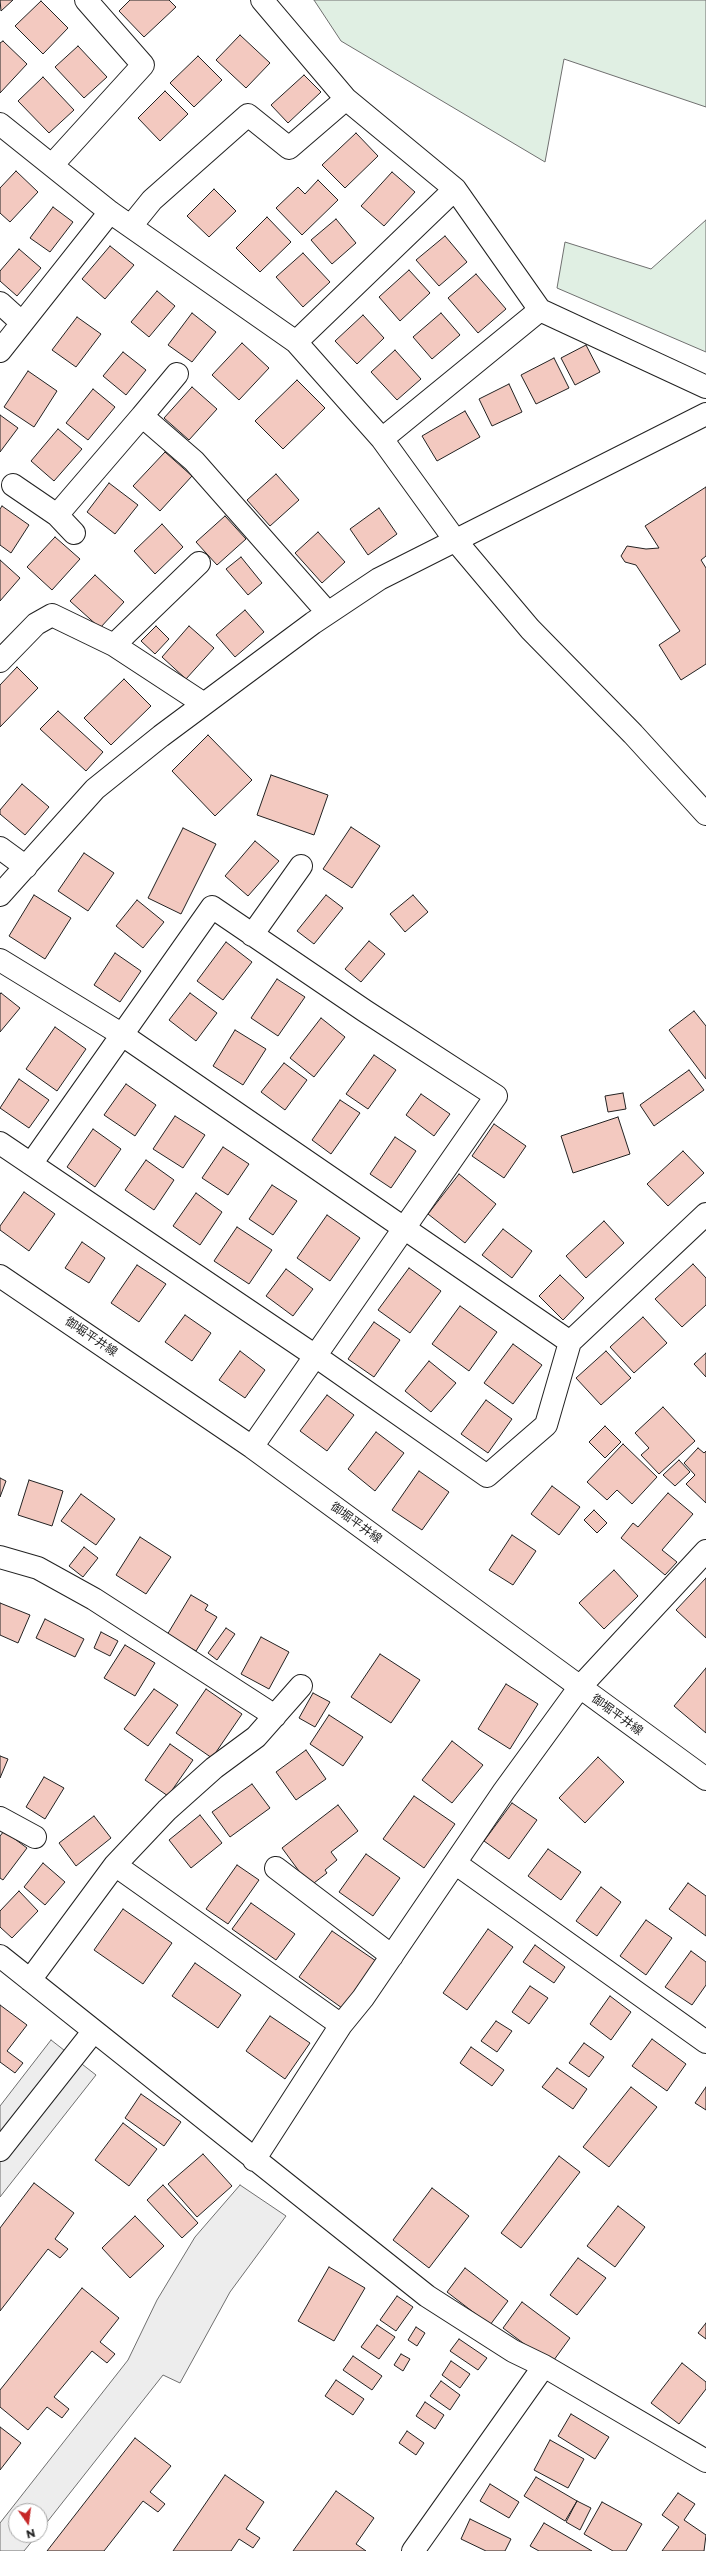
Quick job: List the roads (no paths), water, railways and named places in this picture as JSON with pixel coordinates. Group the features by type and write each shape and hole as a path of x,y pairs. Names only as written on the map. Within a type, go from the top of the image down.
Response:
{"street":[{"path":"53,164 143,65 86,0"},
{"path":"262,0 346,99 455,189 540,310 706,386"},
{"path":"131,226 152,200 248,115 289,148 346,99"},
{"path":"0,124 53,164 110,212 296,342 382,439 455,540 530,629 633,734 706,814"},
{"path":"296,342 455,189"},
{"path":"0,351 21,322 110,212"},
{"path":"0,302 21,322"},
{"path":"382,439 540,310"},
{"path":"57,515 177,374"},
{"path":"0,895 95,789 204,704 328,613 379,579 706,414"},
{"path":"142,416 194,461 328,613"},
{"path":"13,485 57,515 74,533"},
{"path":"114,645 199,562"},
{"path":"0,661 36,624 52,615 114,645 204,704"},
{"path":"0,848 26,867"},
{"path":"252,935 301,866"},
{"path":"31,1164 121,1034 212,907 496,1096 314,1355 252,1447"},
{"path":"0,960 121,1034 402,1229 570,1342"},
{"path":"0,1144 314,1355 487,1476 546,1425 570,1342 706,1214"},
{"name":"御堀平井線","path":"0,1276 252,1447 579,1688 706,1779"},
{"path":"254,2160 341,2025 392,1956 504,1790 579,1688 706,1551"},
{"path":"0,1557 38,1568 94,1599 275,1716"},
{"path":"30,1980 115,1865 167,1810 214,1768 256,1737 301,1686"},
{"path":"0,1818 35,1836"},
{"path":"455,1863 706,2042"},
{"path":"115,1865 341,2025"},
{"path":"276,1868 392,1956"},
{"path":"0,1956 92,2032 427,2296 513,2351 544,2366 705,2459"},
{"path":"0,2150 92,2032"},
{"path":"413,2551 544,2366"}]}
